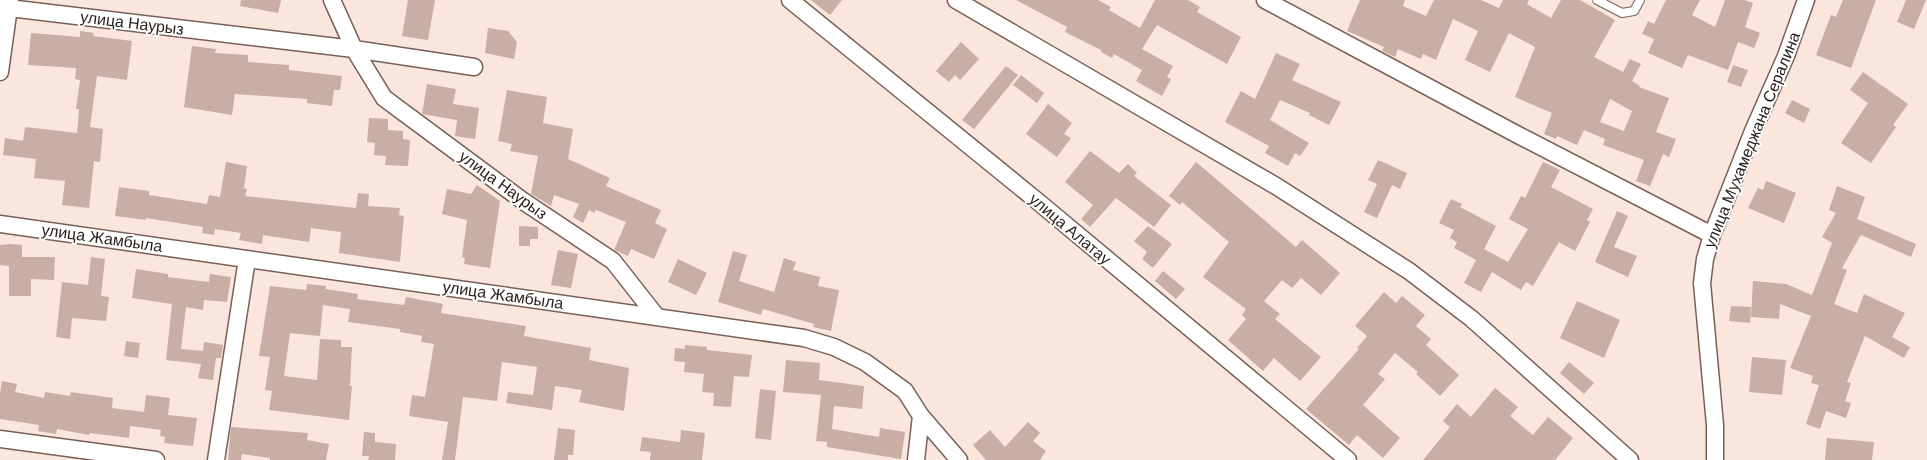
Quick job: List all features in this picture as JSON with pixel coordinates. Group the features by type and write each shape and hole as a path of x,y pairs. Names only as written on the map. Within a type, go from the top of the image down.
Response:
{"street":[{"path":"332,0 354,49"},
{"name":"улица Алатау","path":"790,0 1036,200 1348,460"},
{"path":"956,0 1276,186 1409,271 1472,319 1630,460"},
{"path":"1265,0 1520,136 1712,235"},
{"name":"улица Мухамеджана Сералина","path":"1715,460 1715,425 1702,283 1705,259 1712,235 1753,131 1786,56 1806,0"},
{"path":"0,72 6,5"},
{"name":"улица Наурыз","path":"6,5 354,49 474,67"},
{"name":"улица Наурыз","path":"354,49 384,98 523,201 613,261 657,317"},
{"name":"улица Жамбыла","path":"0,224 804,338 834,346 865,362 904,391 922,416 959,460"},
{"path":"216,460 248,259"},
{"path":"916,460 922,416"},
{"path":"0,439 156,460"}],"lane":[{"path":"1597,0 1622,13 1634,11 1640,0"}],"building":[{"path":"241,0 281,0 278,13 240,6"},
{"path":"408,0 435,0 428,40 402,36"},
{"path":"811,0 842,0 830,15"},
{"path":"1016,0 1098,0 1111,7 1109,10 1140,28 1155,0 1188,0 1200,7 1197,12 1241,37 1227,64 1157,25 1142,49 1173,66 1167,77 1171,79 1162,96 1136,81 1142,70 1114,54 1112,58 1101,52 1101,50 1065,32 1067,27"},
{"path":"1360,0 1405,0 1403,6 1426,16 1434,0 1481,0 1499,8 1503,0 1529,0 1527,4 1551,18 1561,0 1580,0 1615,20 1594,57 1623,72 1630,59 1641,64 1632,81 1639,87 1669,98 1656,132 1676,139 1669,157 1663,154 1650,186 1636,181 1644,160 1603,145 1605,139 1584,130 1577,145 1557,136 1556,139 1544,134 1552,113 1515,97 1535,47 1509,33 1490,72 1465,60 1478,31 1453,19 1436,60 1423,54 1421,59 1398,49 1395,57 1382,51 1384,47 1347,31","holes":["1610,99 1632,111 1624,131 1600,122"]},
{"path":"1666,0 1700,0 1692,15 1715,27 1725,0 1744,0 1753,3 1745,27 1760,33 1754,48 1738,42 1728,70 1688,55 1682,68 1648,53 1654,39 1642,34 1648,21 1654,24"},
{"path":"1843,0 1876,0 1851,68 1816,55 1831,15 1836,17"},
{"path":"1906,0 1926,0 1914,29 1897,22"},
{"path":"488,28 508,31 517,42 514,59 485,53"},
{"path":"80,31 94,33 93,36 132,41 127,80 97,76 90,127 103,129 100,162 94,161 89,208 62,205 65,181 34,178 36,159 3,155 5,138 23,141 25,127 77,133 79,109 76,109 80,80 75,79 76,68 28,65 31,33 80,37"},
{"path":"961,42 979,59 960,80 955,75 949,82 936,71"},
{"path":"192,46 216,49 215,53 248,55 248,62 289,65 289,70 342,76 340,90 334,90 332,106 307,103 307,99 235,94 232,115 184,107"},
{"path":"1276,53 1300,64 1292,80 1341,102 1329,125 1309,115 1310,113 1280,100 1270,120 1309,143 1300,156 1295,153 1288,166 1265,153 1269,146 1225,122 1241,91 1255,99"},
{"path":"1733,65 1748,70 1741,87 1727,82"},
{"path":"1006,66 1018,75 974,129 962,120"},
{"path":"1863,72 1908,104 1893,125 1896,127 1871,163 1841,143 1868,103 1850,90"},
{"path":"1021,75 1044,93 1037,103 1013,85"},
{"path":"427,84 456,89 453,104 479,108 475,139 455,136 457,120 422,114"},
{"path":"507,90 547,97 543,123 573,129 568,159 610,178 606,186 661,210 655,223 667,229 654,259 631,249 628,256 614,250 626,222 596,210 594,213 589,210 583,223 573,217 579,204 554,195 551,206 531,194 538,156 510,151 512,144 498,141"},
{"path":"1792,100 1810,109 1804,123 1785,113"},
{"path":"1048,104 1072,123 1064,134 1071,138 1057,157 1026,134"},
{"path":"369,118 388,119 388,130 403,131 403,139 410,140 408,166 385,165 386,156 374,155 375,143 367,142"},
{"path":"1090,151 1119,173 1128,164 1137,173 1134,176 1171,205 1154,227 1116,198 1090,227 1081,219 1093,205 1065,182"},
{"path":"1378,160 1407,173 1400,189 1392,185 1377,218 1364,212 1377,184 1368,180"},
{"path":"226,162 247,166 244,188 247,189 245,196 356,208 358,193 369,194 368,206 400,208 399,215 404,216 400,262 339,253 341,232 311,228 309,242 263,235 262,244 239,240 241,233 215,229 214,235 202,233 203,227 146,218 146,220 115,216 119,187 149,191 149,195 207,204 209,195 220,197"},
{"path":"1196,162 1296,247 1302,240 1340,273 1321,295 1301,278 1292,288 1282,280 1264,301 1280,314 1275,319 1321,357 1300,381 1274,358 1263,371 1228,340 1246,319 1242,315 1246,309 1203,277 1229,242 1182,202 1180,205 1169,196"},
{"path":"1543,162 1560,170 1551,187 1593,209 1587,220 1590,222 1575,251 1559,242 1533,286 1526,282 1521,290 1492,272 1481,292 1464,283 1476,260 1454,248 1457,242 1450,238 1454,230 1439,223 1451,199 1462,204 1460,207 1496,226 1484,249 1508,262 1528,229 1509,219 1521,196 1525,198"},
{"path":"1766,181 1796,193 1784,223 1748,208 1758,188 1763,190"},
{"path":"477,185 500,201 490,268 464,264 465,258 462,257 467,220 442,214 447,189 471,194"},
{"path":"1837,186 1865,197 1857,219 1916,244 1911,257 1861,235 1842,268 1847,270 1834,304 1857,313 1864,294 1905,313 1892,337 1910,347 1904,358 1865,336 1847,382 1851,383 1845,401 1851,403 1846,418 1826,411 1820,429 1806,424 1819,385 1811,383 1813,376 1790,368 1811,316 1780,304 1779,319 1751,317 1753,281 1786,284 1812,295 1832,243 1822,237 1836,213 1829,210"},
{"path":"1617,211 1628,216 1614,247 1637,256 1628,277 1595,262"},
{"path":"519,226 538,227 538,239 530,239 530,246 519,246"},
{"path":"1148,226 1172,244 1153,268 1142,259 1147,252 1134,241"},
{"path":"0,245 22,245 22,257 55,257 54,280 31,279 31,296 9,296 9,266 0,265"},
{"path":"558,250 578,254 571,288 551,285"},
{"path":"733,251 747,255 739,281 774,292 784,258 796,262 793,270 820,277 818,286 839,290 831,331 813,327 814,324 763,309 761,315 718,302"},
{"path":"91,257 105,259 101,296 109,297 106,321 72,318 70,339 56,337 62,282 88,285"},
{"path":"678,259 707,273 696,295 668,282"},
{"path":"136,269 168,274 168,277 209,282 210,274 231,277 227,302 204,300 203,310 186,307 181,349 203,351 204,342 223,345 221,358 216,358 213,380 198,378 201,364 166,360 172,304 132,298"},
{"path":"1163,271 1185,289 1176,299 1155,281"},
{"path":"307,284 326,286 326,289 358,294 357,299 404,305 406,297 443,304 441,313 526,326 524,336 591,348 589,360 629,368 624,411 579,402 582,390 555,386 552,410 506,403 508,392 533,395 537,367 502,362 497,401 463,397 455,460 442,460 448,422 409,416 412,395 425,397 434,344 421,342 422,336 400,332 400,329 348,322 350,309 323,305 320,336 290,333 284,376 317,380 320,339 341,340 341,347 352,347 350,386 352,386 349,420 269,410 272,391 265,390 270,357 259,356 270,286 306,290"},
{"path":"1384,292 1396,303 1402,296 1425,315 1416,326 1431,339 1426,345 1459,375 1440,396 1416,374 1418,372 1395,353 1378,374 1385,379 1363,405 1400,438 1383,458 1357,435 1349,445 1306,409 1359,349 1357,348 1367,336 1355,326"},
{"path":"1577,301 1620,320 1604,358 1560,338"},
{"path":"1731,306 1751,307 1750,323 1729,321"},
{"path":"126,341 140,343 138,358 124,356"},
{"path":"685,345 707,347 707,350 752,355 749,377 734,376 731,407 713,406 714,393 702,392 704,374 684,372 685,362 674,361 675,348 685,349"},
{"path":"1752,357 1786,360 1782,395 1749,392"},
{"path":"786,360 820,363 819,380 864,386 862,409 834,406 832,429 879,437 880,428 905,432 901,459 827,447 827,442 816,441 821,395 783,392"},
{"path":"1569,362 1594,383 1584,394 1560,373"},
{"path":"2,381 17,384 15,392 44,398 45,392 70,396 71,392 113,398 112,408 144,412 146,395 170,398 168,415 197,418 193,446 164,443 165,437 160,436 161,430 130,426 129,438 90,433 89,435 57,429 56,434 38,431 39,425 0,419"},
{"path":"1495,388 1518,407 1510,416 1533,435 1548,417 1573,438 1555,460 1423,460 1450,427 1443,421 1457,404 1471,417"},
{"path":"760,389 776,391 771,440 755,438"},
{"path":"1028,422 1040,433 1033,441 1046,451 1040,460 986,460 973,445 990,430 1005,447"},
{"path":"231,427 308,433 307,440 329,444 326,460 270,460 270,458 242,454 241,460 228,460"},
{"path":"558,428 575,430 573,455 568,455 568,460 554,460"},
{"path":"681,430 705,433 702,460 650,460 651,452 640,451 642,437 680,442"},
{"path":"364,432 375,433 375,442 396,444 395,460 368,460 369,456 362,456"},
{"path":"1827,438 1874,442 1872,460 1825,460"}]}
